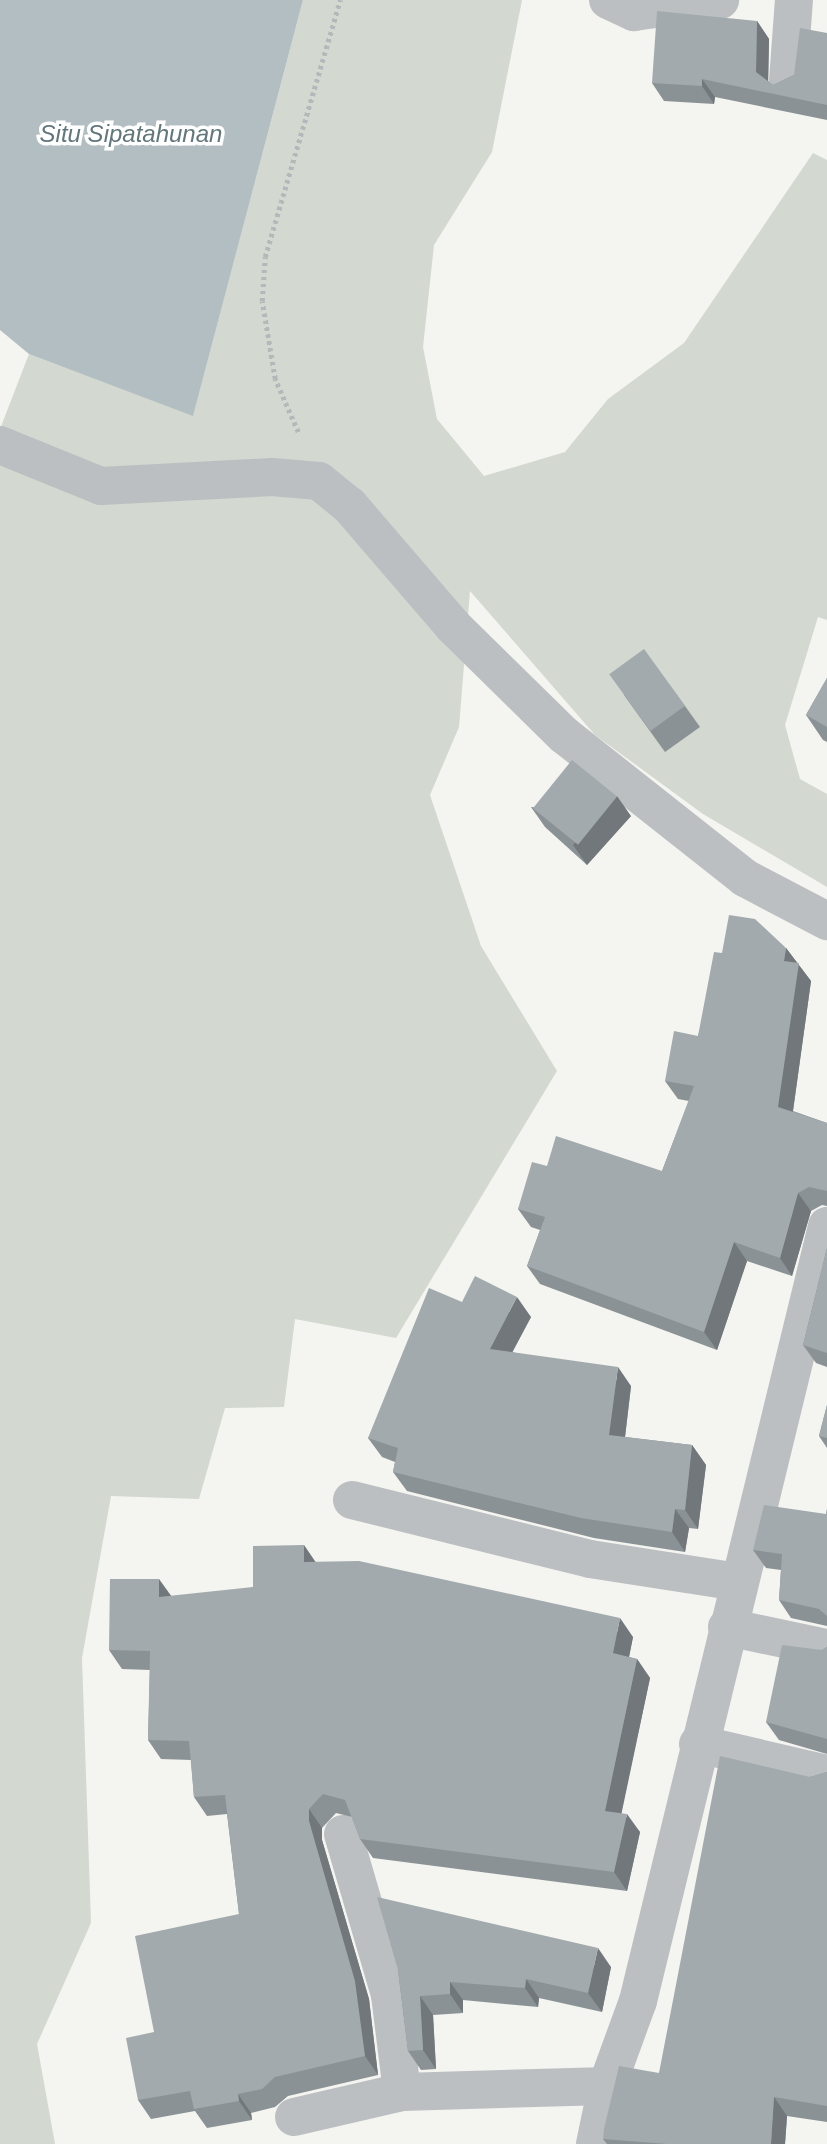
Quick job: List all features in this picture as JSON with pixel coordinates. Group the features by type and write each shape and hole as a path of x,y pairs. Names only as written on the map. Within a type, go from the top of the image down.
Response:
{"street":[{"path":"608,0 634,12 720,0"},
{"path":"788,81 794,0"},
{"path":"0,444 101,486 272,477 319,481 349,506 453,626 564,735 745,878 827,920"},
{"path":"595,2144 607,2085 638,2001 698,1744 827,1226"},
{"path":"352,1500 590,1559 738,1582"},
{"path":"727,1627 827,1648"},
{"path":"698,1744 827,1774"},
{"path":"342,1834 390,1995 402,2092"},
{"path":"294,2117 402,2092 607,2085"}],"path":[{"path":"319,481 275,379 262,301 265,257 340,0"}],"shaded area":[{"path":"303,0 522,0 492,152 434,245 423,347 437,419 484,476 565,452 608,399 684,343 813,153 827,160 827,620 818,617 785,725 800,779 827,794 827,887 703,814 595,735 470,591 459,727 430,795 481,946 557,1071 396,1338 295,1319 284,1407 225,1408 199,1499 111,1496 82,1658 91,1923 37,2044 55,2144 0,2144 0,429 29,354 193,415"}],"water":[{"name":"Situ Sipatahunan","path":"0,0 303,0 193,416 29,354 0,330"}],"building":[{"path":"657,11 757,21 756,72 773,85 794,75 800,28 827,33 827,105 702,79 702,86 652,83"},
{"path":"644,649 685,706 650,731 609,674"},
{"path":"827,678 827,727 806,715"},
{"path":"572,760 617,797 578,845 533,808"},
{"path":"729,915 755,919 786,948 784,961 799,963 778,1107 827,1123 827,1191 809,1187 798,1193 780,1258 734,1242 704,1332 527,1266 545,1217 518,1209 532,1162 547,1166 556,1136 662,1171 694,1086 665,1081 674,1031 698,1036 714,952 722,953"},
{"path":"827,1248 827,1353 803,1345"},
{"path":"475,1276 517,1297 490,1349 618,1367 609,1435 692,1445 685,1510 675,1509 672,1532 581,1518 393,1472 398,1448 368,1438 429,1288 462,1302"},
{"path":"827,1405 827,1438 819,1436"},
{"path":"764,1505 826,1514 827,1509 827,1616 819,1609 779,1600 782,1554 753,1550"},
{"path":"304,1545 304,1562 359,1561 620,1618 613,1653 637,1659 605,1811 627,1814 614,1872 360,1839 345,1800 323,1794 309,1809 309,1821 355,1981 365,2056 275,2077 262,2089 238,2094 239,2101 194,2109 190,2091 138,2100 126,2038 154,2032 135,1936 239,1914 225,1795 194,1797 189,1741 148,1740 150,1651 109,1650 110,1579 159,1579 159,1597 253,1587 253,1546"},
{"path":"782,1645 822,1650 827,1647 827,1739 766,1722"},
{"path":"720,1756 810,1777 827,1772 827,2106 774,2097 771,2144 667,2144 603,2139 619,2066 659,2073"},
{"path":"377,1897 598,1948 588,1993 526,1979 525,1988 450,1982 450,1994 420,1996 423,2050 408,2051 398,1970"}]}
